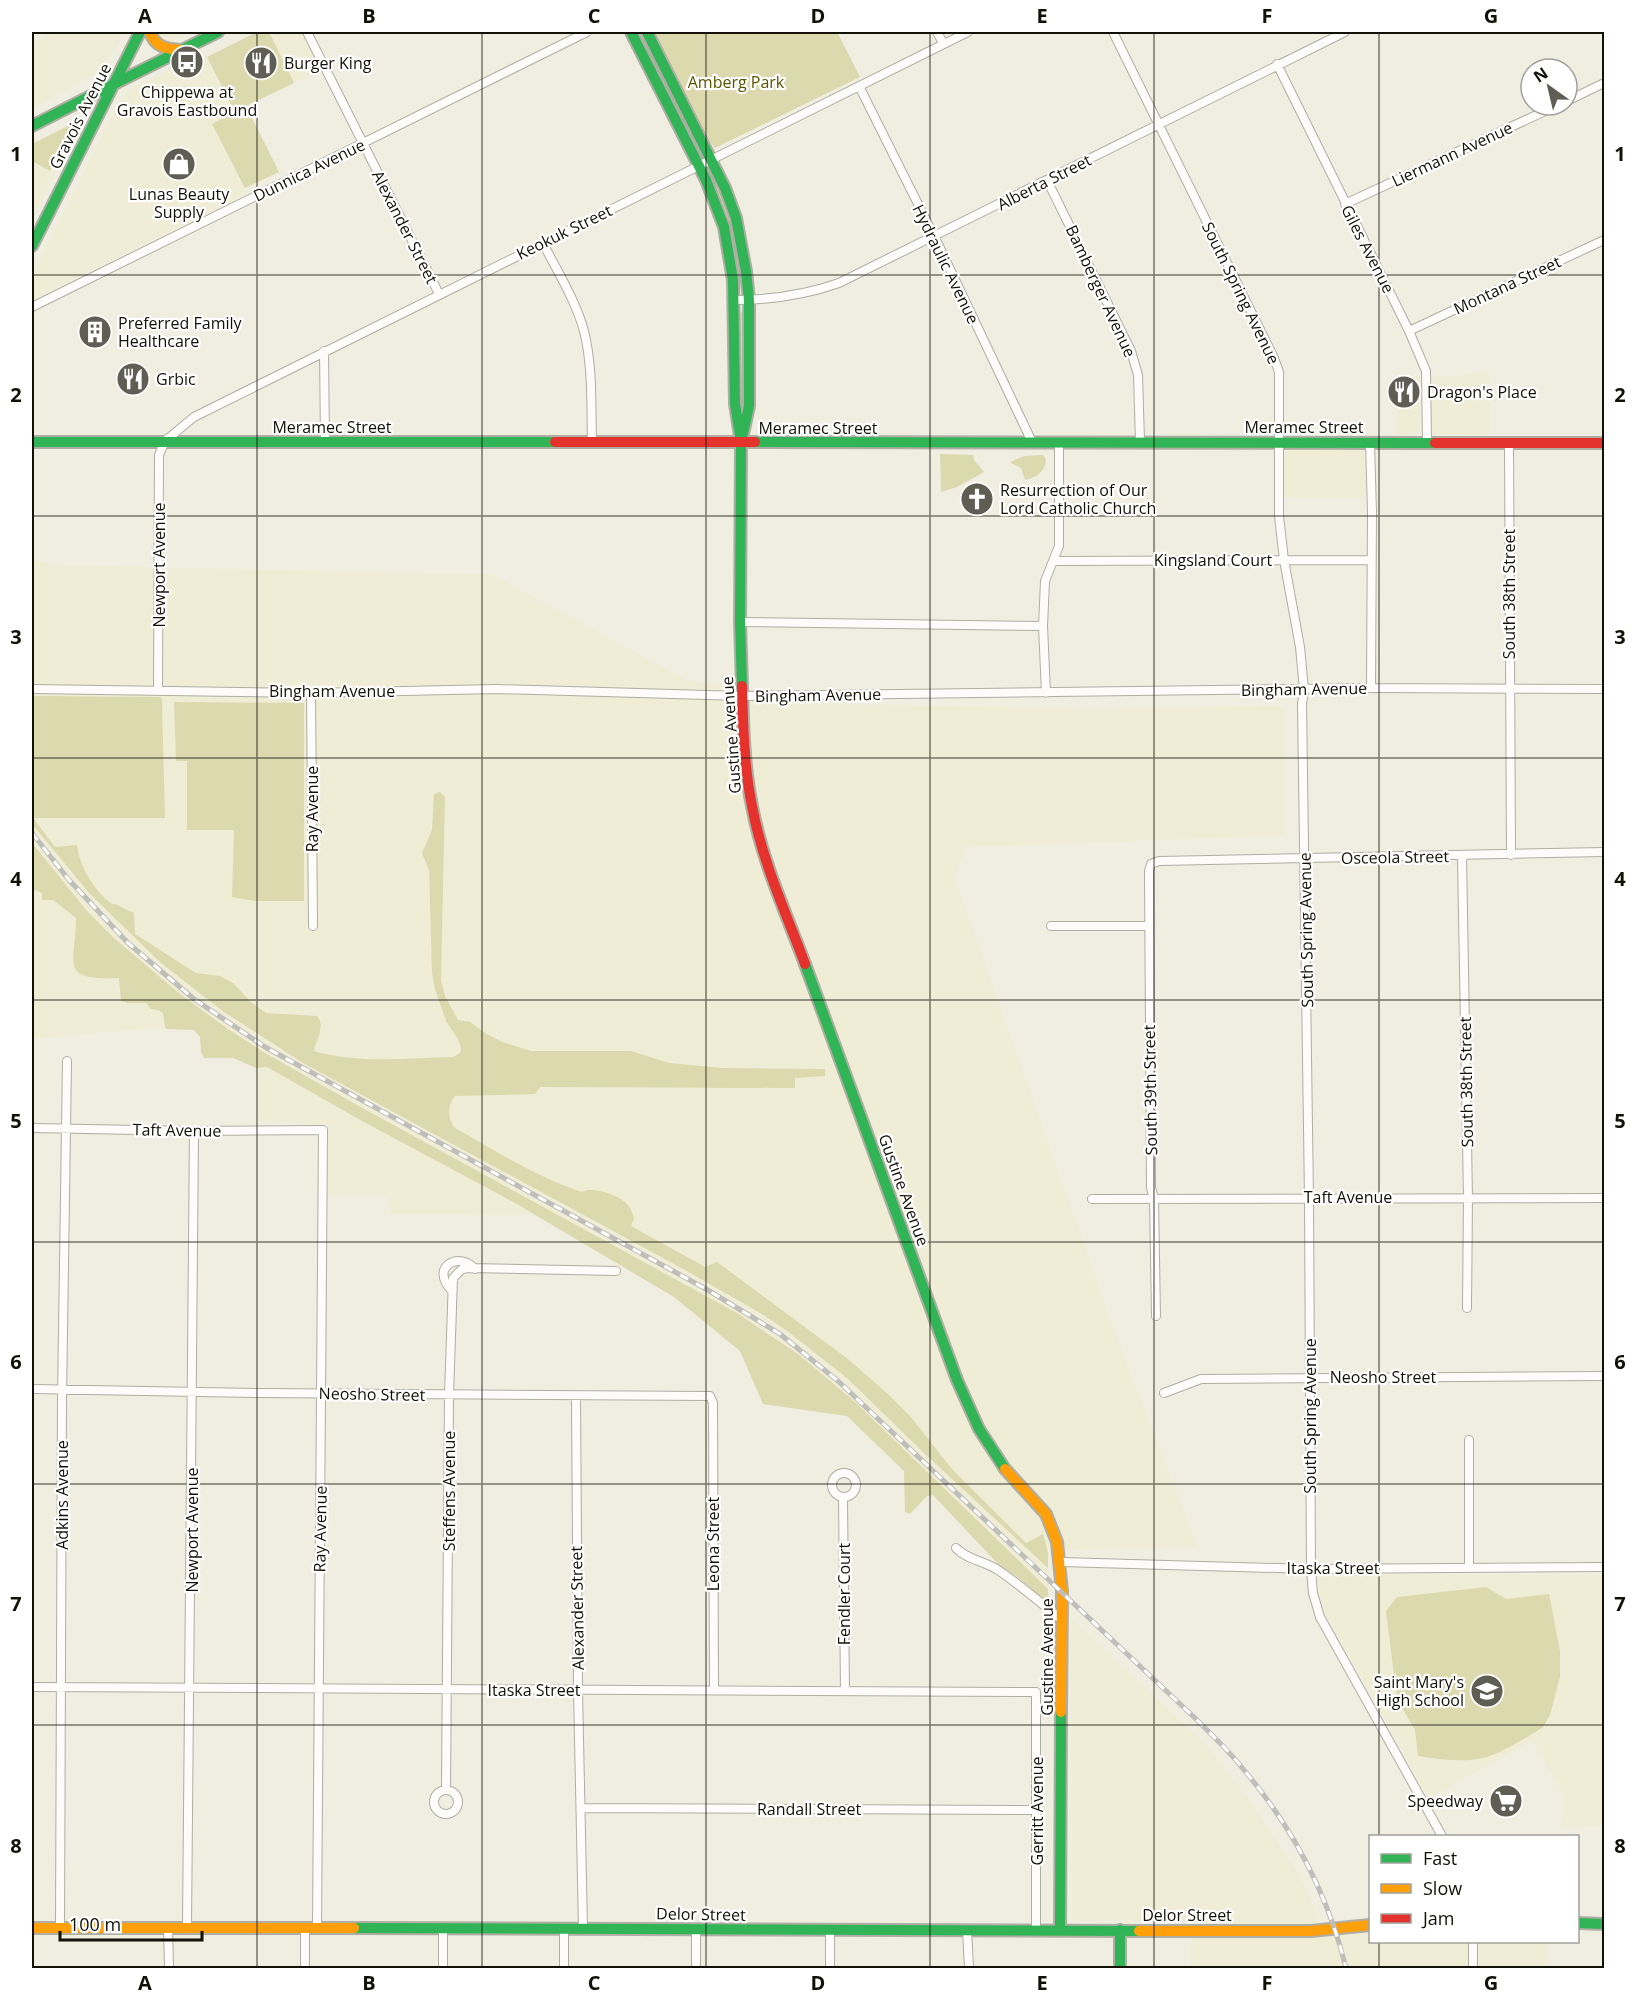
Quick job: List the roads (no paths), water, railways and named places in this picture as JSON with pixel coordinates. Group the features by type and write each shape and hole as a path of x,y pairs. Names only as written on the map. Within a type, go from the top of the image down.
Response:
{"street":[{"name":"Gravois Avenue","path":"32,246 140,32"},
{"path":"150,32 157,45 181,50"},
{"path":"32,126 218,32"},
{"name":"Alexander Street","path":"307,32 439,294"},
{"name":"Dunnica Avenue","path":"32,307 587,32"},
{"name":"Gustine Avenue","path":"631,32 715,200 730,254 735,404 741,443 742,696 746,768 752,808 762,847 954,1371 980,1429 1001,1464 1052,1524 1059,1544 1062,1620 1060,1930"},
{"name":"Gustine Avenue","path":"647,32 711,158 736,218 742,242 749,300 749,406 741,443"},
{"path":"937,32 943,43"},
{"name":"Keokuk Street","path":"165,441 194,417 968,32"},
{"name":"South Spring Avenue","path":"1113,32 1274,358 1280,382 1279,516 1284,560 1300,648 1304,690 1302,704 1313,1593 1320,1617 1441,1835"},
{"name":"Alberta Street","path":"733,300 796,294 839,284 1158,125 1333,34 1345,32"},
{"name":"Giles Avenue","path":"1277,64 1409,331 1426,371 1427,442"},
{"path":"1579,95 1605,83"},
{"name":"Hydraulic Avenue","path":"859,86 1032,442"},
{"name":"Liermann Avenue","path":"1345,204 1532,117"},
{"name":"Bamberger Avenue","path":"1047,180 1131,351 1138,375 1140,442"},
{"name":"Montana Street","path":"1409,331 1605,240"},
{"path":"543,243 584,328 590,371 591,443"},
{"path":"324,351 326,442"},
{"name":"Newport Avenue","path":"158,690 159,455 165,441"},
{"name":"Meramec Street","path":"32,442 1605,442"},
{"path":"1046,693 1042,626 1045,581 1059,546 1059,442"},
{"path":"1370,442 1371,688"},
{"name":"South 38th Street","path":"1509,442 1511,855"},
{"name":"Kingsland Court","path":"1054,561 1371,560"},
{"path":"740,622 1042,626"},
{"name":"Bingham Avenue","path":"32,689 311,693 496,690 742,696 1371,688 1605,689"},
{"name":"Ray Avenue","path":"311,693 313,926"},
{"name":"Osceola Street","path":"1151,864 1159,861 1605,852"},
{"name":"South 38th Street","path":"1462,856 1468,1198 1467,1308"},
{"name":"South 39th Street","path":"1151,864 1148,926 1151,1188 1154,1198 1156,1316"},
{"path":"1051,926 1148,926"},
{"name":"Adkins Avenue","path":"60,1928 67,1061"},
{"name":"Taft Avenue","path":"32,1128 194,1131 323,1130"},
{"name":"Ray Avenue","path":"317,1928 323,1130"},
{"name":"Newport Avenue","path":"187,1928 194,1131"},
{"name":"Taft Avenue","path":"1092,1199 1605,1198"},
{"name":"Steffens Avenue","path":"446,1790 452,1291 443,1281 442,1275 452,1262 460,1261 470,1263 475,1269 616,1272"},
{"path":"452,1291 455,1275 462,1269 475,1269"},
{"name":"Neosho Street","path":"1164,1393 1201,1379 1605,1376"},
{"name":"Neosho Street","path":"32,1389 449,1395 708,1395 712,1399"},
{"name":"Alexander Street","path":"576,1396 578,1691 583,1928"},
{"name":"Leona Street","path":"712,1399 714,1689"},
{"path":"1469,1440 1469,1568"},
{"name":"Fendler Court","path":"843,1498 845,1690"},
{"path":"956,1548 962,1555 987,1563 998,1570 1062,1620"},
{"name":"Itaska Street","path":"1061,1562 1311,1569 1605,1567"},
{"name":"Itaska Street","path":"32,1687 1036,1692"},
{"name":"Gerritt Avenue","path":"1036,1692 1036,1930"},
{"name":"Randall Street","path":"582,1808 1036,1810"},
{"path":"1579,1923 1605,1924"},
{"name":"Delor Street","path":"32,1928 1311,1930 1369,1925"},
{"path":"168,1928 169,1968"},
{"path":"305,1928 305,1968"},
{"path":"564,1928 564,1968"},
{"path":"443,1929 443,1968"},
{"path":"696,1929 696,1968"},
{"path":"830,1930 830,1968"},
{"path":"967,1930 969,1968"},
{"path":"1120,1930 1120,1968"},
{"path":"1473,1943 1473,1968"}],"railway":[{"path":"32,833 69,880 128,943 194,999 265,1047 706,1289 780,1334 838,1381 1197,1720 1233,1757 1262,1792 1307,1863 1329,1914 1346,1968"}],"place":[{"name":"Chippewa at Gravois Eastbound","path":"187,62"},
{"name":"Burger King","path":"261,63"},
{"name":"Lunas Beauty Supply","path":"179,164"},
{"name":"Preferred Family Healthcare","path":"95,332"},
{"name":"Grbic","path":"133,379"},
{"name":"Dragon's Place","path":"1404,392"},
{"name":"Resurrection of Our Lord Catholic Church","path":"977,499"},
{"name":"Saint Mary's High School","path":"1487,1691"},
{"name":"Speedway","path":"1506,1801"}],"park label":[{"name":"Amberg Park","path":"736,82"}]}
